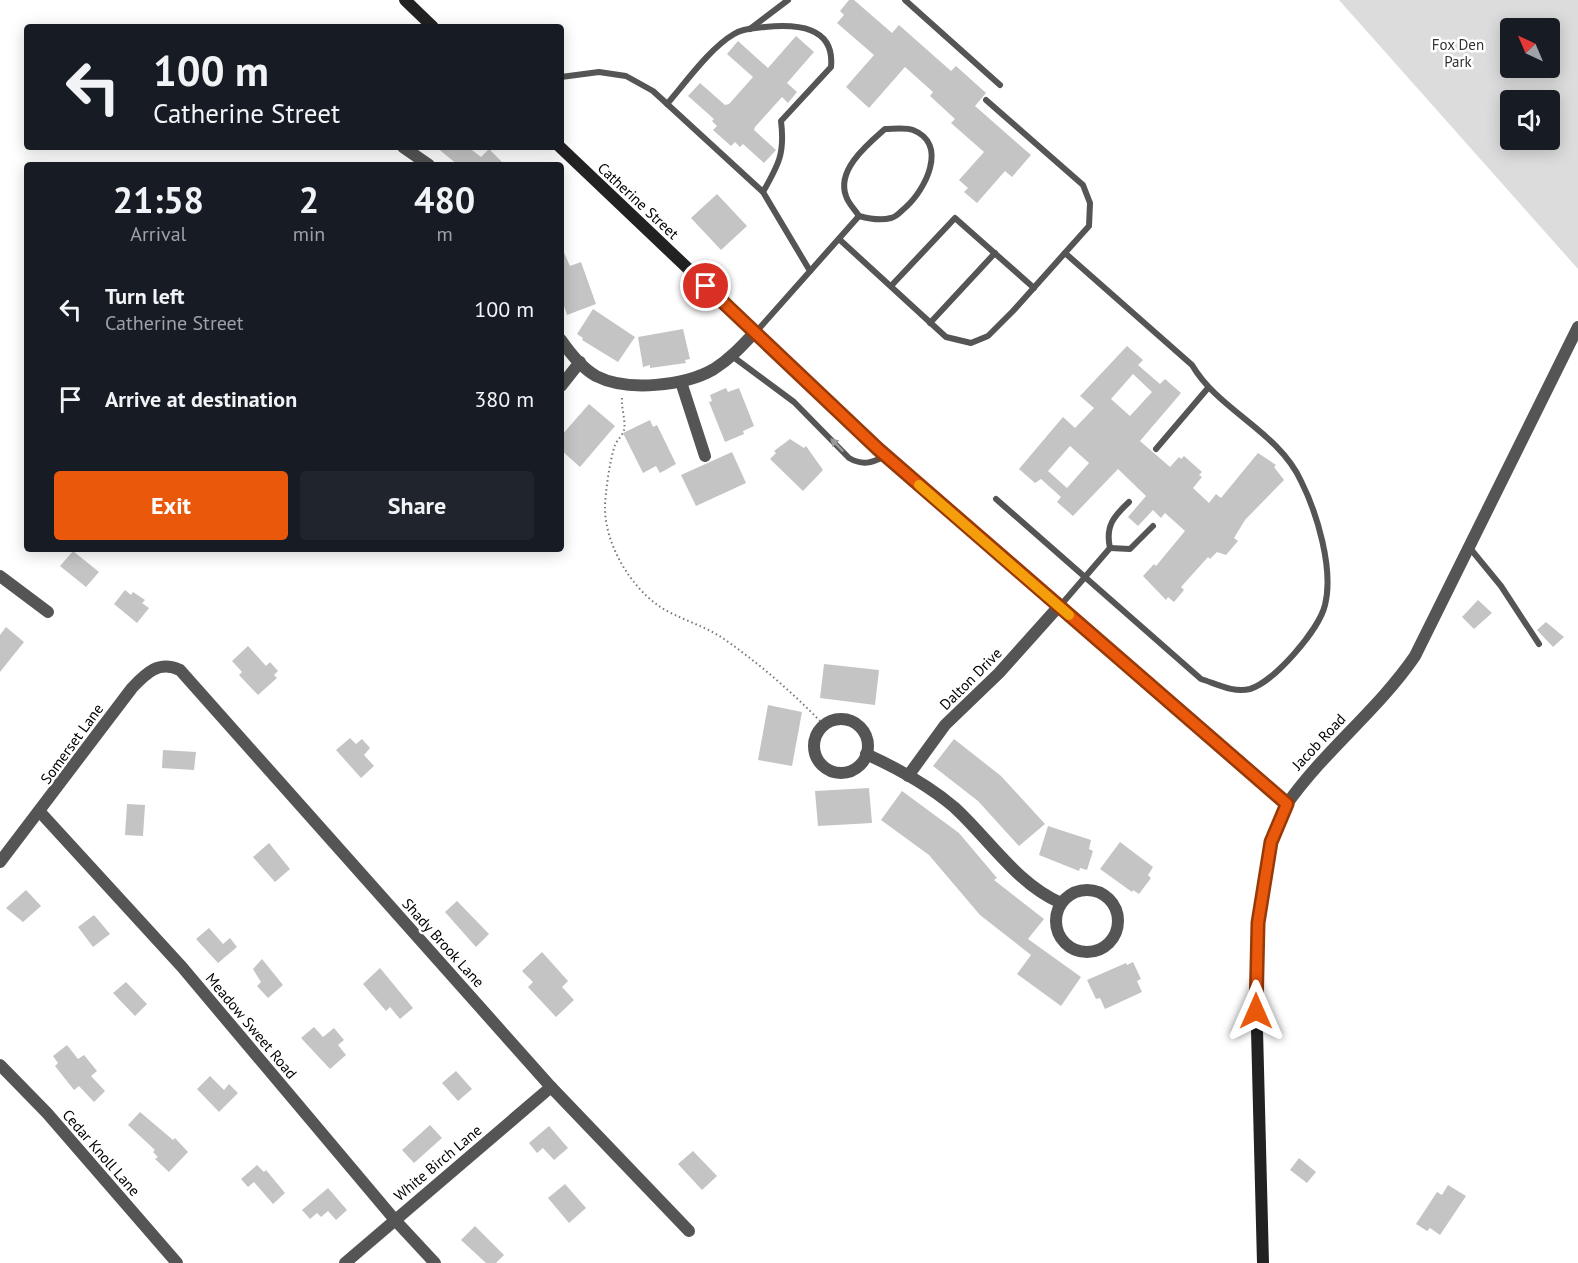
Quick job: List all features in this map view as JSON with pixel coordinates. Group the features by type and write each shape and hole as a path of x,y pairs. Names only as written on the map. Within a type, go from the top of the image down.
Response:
{"street":[{"path":"405,0 430,24"},
{"path":"407,150 425,162"},
{"name":"Catherine Street","path":"563,150 887,456 1287,804"},
{"name":"Jacob Road","path":"1263,1263 1256,1003 1258,923 1271,842 1287,804 1308,774 1398,681 1415,657 1578,327"},
{"path":"564,344 571,355 597,376 623,383 666,384 681,382 714,369 732,356 755,332"},
{"path":"564,382 580,362"},
{"path":"681,382 705,456"},
{"path":"0,576 48,612"},
{"name":"Dalton Drive","path":"908,776 945,725 999,674 1059,606"},
{"name":"Somerset Lane","path":"0,862 132,688 146,673 162,665 180,670"},
{"name":"Shady Brook Lane","path":"180,670 551,1087 689,1231"},
{"path":"834,720 855,723 867,740 866,754 857,768 848,773 827,770 819,763 814,743 824,725 834,720"},
{"path":"866,754 908,776 953,807 1035,888 1061,903"},
{"name":"Meadow Sweet Road","path":"40,812 182,967 394,1220 435,1263"},
{"path":"1081,889 1105,894 1113,903 1118,914 1118,927 1113,938 1104,947 1093,952 1080,952 1069,947 1060,938 1056,927 1056,914 1061,903 1069,894 1081,889"},
{"name":"Cedar Knoll Lane","path":"0,1065 47,1113 177,1263"},
{"name":"White Birch Lane","path":"345,1263 551,1087"}],"lane":[{"path":"749,29 788,0"},
{"path":"905,0 1000,86"},
{"path":"667,104 707,59 735,33 749,29 783,26 811,29 824,38 832,55 831,67 781,121 784,145 779,165 763,192"},
{"path":"564,77 600,72 626,76 654,91 763,192 810,271"},
{"path":"839,238 946,337 971,343 988,336 1089,226 1090,202 1083,185 986,100"},
{"path":"885,129 913,130 928,142 933,157 929,175 914,199 893,218 875,220 859,216 846,196 845,181 851,165 867,145 885,129"},
{"path":"755,332 859,216"},
{"path":"891,286 955,219 1034,288"},
{"path":"930,323 995,253"},
{"path":"996,499 1201,679 1233,690 1251,688 1275,674 1306,640 1325,606 1326,566 1316,516 1300,478 1270,439 1208,388 1192,365 1065,253"},
{"path":"732,356 794,402 849,458 860,464 869,464 887,456"},
{"path":"1156,449 1208,388"},
{"path":"1059,606 1110,548 1108,527 1114,516 1129,502"},
{"path":"1110,548 1130,549 1153,526"},
{"path":"1468,547 1501,586 1539,644"}],"path":[{"path":"623,383 621,407 624,430 615,443 605,508 609,534 624,567 640,590 660,607 697,622 722,637 762,667 824,725"}],"green space":[{"name":"Fox Den Park","path":"1339,0 1578,0 1578,269"}],"building":[{"path":"849,0 854,0 892,33 899,25 951,71 956,66 986,93 975,106 1031,155 1012,177 1005,171 977,203 964,192 968,188 959,180 984,152 951,123 955,119 930,96 933,92 905,67 869,108 846,87 874,55 837,23 844,15 840,11"},
{"path":"796,36 814,52 787,83 797,92 788,103 782,97 755,127 754,130 776,150 764,163 743,144 740,147 735,142 731,146 713,130 717,126 712,121 714,119 688,96 700,83 725,105 729,104 753,77 727,54 738,41 768,68"},
{"path":"440,150 472,150 481,157 490,150 502,162 454,162"},
{"path":"717,194 747,226 721,250 691,218"},
{"path":"564,253 570,266 581,262 596,304 567,315 564,306"},
{"path":"593,309 635,337 618,362 582,340 583,338 577,334"},
{"path":"683,329 690,359 685,360 686,363 643,367 638,337"},
{"path":"1127,346 1143,360 1138,365 1160,384 1165,379 1181,393 1140,441 1170,467 1179,457 1181,459 1184,456 1202,472 1199,475 1202,477 1193,488 1209,503 1216,494 1221,498 1258,453 1276,465 1274,467 1284,480 1245,520 1234,538 1238,541 1226,555 1217,552 1210,559 1208,557 1181,587 1184,590 1174,602 1168,597 1166,600 1143,576 1154,564 1156,566 1185,531 1165,513 1161,518 1153,510 1138,526 1128,517 1146,496 1118,469 1073,516 1057,502 1061,497 1041,479 1035,483 1019,469 1063,417 1075,428 1094,408 1080,396","holes":["1133,374 1152,392 1130,416 1111,399","1070,446 1089,463 1067,488 1048,471"]},
{"path":"726,388 728,392 739,388 754,426 743,431 744,434 725,442 709,402 712,401 710,395"},
{"path":"589,404 615,426 580,467 564,453 564,433"},
{"path":"650,420 653,427 657,425 676,464 660,473 656,466 643,473 623,433"},
{"path":"790,439 804,448 806,446 823,470 803,491 770,459 776,453 774,451"},
{"path":"732,452 746,483 696,506 681,475"},
{"path":"74,552 99,572 86,587 60,566"},
{"path":"125,590 145,600 142,603 149,608 137,623 114,604"},
{"path":"1478,600 1492,613 1474,629 1462,617"},
{"path":"1546,622 1564,637 1553,647 1537,630"},
{"path":"6,627 24,642 0,672 0,635"},
{"path":"248,646 266,666 270,662 278,671 274,675 277,678 258,695 239,675 242,672 232,661"},
{"path":"824,664 879,670 875,705 820,698"},
{"path":"768,705 802,712 792,766 758,760"},
{"path":"350,738 356,744 362,739 370,748 364,755 374,766 361,778 336,750"},
{"path":"954,739 1001,776 1045,824 1019,846 978,801 933,766"},
{"path":"163,750 196,752 194,770 162,768"},
{"path":"869,788 872,823 818,826 815,791"},
{"path":"902,791 959,833 997,878 994,880 1044,919 1028,939 1081,977 1061,1006 1017,974 1031,955 980,915 929,855 881,820"},
{"path":"127,804 145,805 143,836 125,835"},
{"path":"1048,826 1091,840 1089,849 1093,851 1087,870 1080,868 1079,871 1039,855"},
{"path":"1120,842 1153,867 1148,875 1151,878 1139,894 1133,890 1132,892 1100,869"},
{"path":"269,843 290,869 275,882 253,857"},
{"path":"26,890 41,906 23,922 6,908"},
{"path":"457,901 489,934 476,947 445,912"},
{"path":"94,915 110,934 93,947 78,927"},
{"path":"209,928 223,944 230,938 237,947 218,963 196,939"},
{"path":"542,952 568,981 562,987 574,1000 556,1017 528,987 533,982 522,971"},
{"path":"262,959 283,985 268,998 257,986 261,982 253,969"},
{"path":"1133,962 1141,979 1137,981 1142,992 1105,1009 1100,998 1096,999 1087,980"},
{"path":"380,968 413,1008 400,1019 390,1007 386,1011 363,984"},
{"path":"126,982 147,1004 135,1016 113,993"},
{"path":"314,1027 323,1037 334,1028 344,1040 338,1045 346,1055 330,1069 301,1038"},
{"path":"67,1045 78,1059 84,1055 97,1071 91,1076 105,1091 94,1102 79,1086 74,1090 55,1066 58,1063 53,1056"},
{"path":"456,1071 472,1089 458,1101 442,1083"},
{"path":"210,1076 224,1090 229,1084 238,1093 219,1112 197,1089"},
{"path":"140,1112 173,1140 175,1138 188,1152 169,1172 155,1159 158,1157 153,1152 155,1150 128,1125"},
{"path":"430,1125 442,1138 414,1163 402,1150"},
{"path":"549,1126 568,1148 554,1160 543,1148 537,1153 529,1143"},
{"path":"693,1151 717,1176 702,1190 678,1164"},
{"path":"1299,1158 1316,1172 1307,1183 1290,1170"},
{"path":"257,1165 264,1172 266,1170 285,1193 273,1204 254,1182 248,1187 241,1179"},
{"path":"565,1184 586,1208 569,1223 548,1198"},
{"path":"1448,1185 1466,1196 1440,1235 1430,1228 1427,1231 1416,1224 1437,1192 1442,1195"},
{"path":"328,1188 347,1210 336,1220 328,1211 321,1217 317,1213 310,1219 302,1210"},
{"path":"475,1226 504,1255 496,1263 486,1263 461,1240"}],"slow traffic":[{"path":"919,485 1069,615"}],"route":[{"path":"706,286 878,449 1287,804 1271,842 1258,923 1256,1011"}]}
